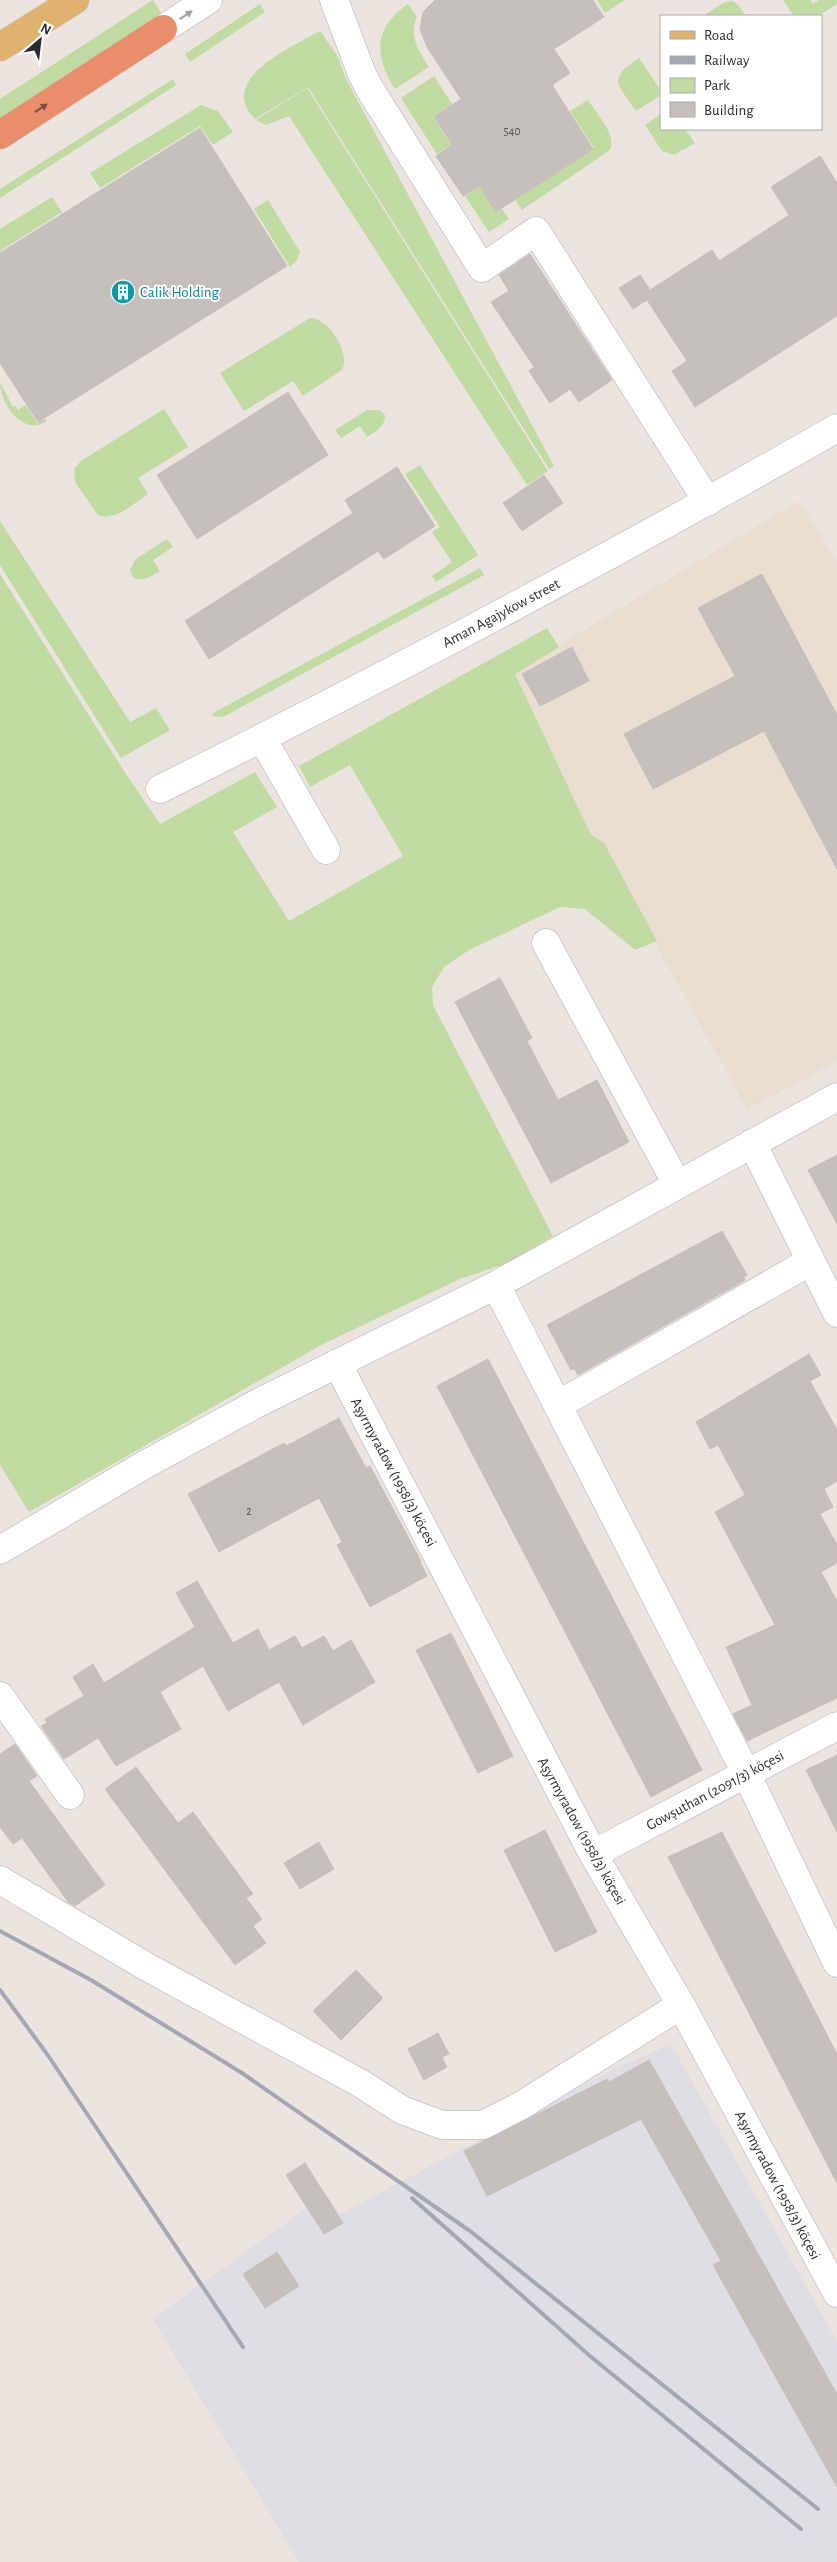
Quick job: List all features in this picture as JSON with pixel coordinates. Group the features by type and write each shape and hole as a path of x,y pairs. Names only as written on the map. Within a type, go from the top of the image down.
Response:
{"highway":[{"path":"0,135 163,30"}],"main road":[{"path":"0,46 74,0"}],"street":[{"path":"163,30 208,0"},
{"path":"334,0 362,74 371,91 482,268 536,231 708,502"},
{"name":"Aman Agajykow street","path":"160,789 262,738 708,502 837,428"},
{"path":"262,738 326,850"},
{"path":"546,943 677,1184"},
{"path":"0,1550 146,1464 337,1363 496,1285 837,1097"},
{"path":"752,1143 837,1312"},
{"path":"558,1406 811,1261"},
{"path":"496,1285 746,1773 837,1963"},
{"name":"Aşyrmyradow (1958/3) köçesi","path":"337,1363 592,1854 681,2005 837,2293"},
{"path":"0,1696 70,1795"},
{"name":"Gowşuthan (2091/3) köçesi","path":"592,1854 837,1726"},
{"path":"0,1880 148,1967 360,2083 402,2110 442,2125 482,2125 522,2104 681,2005"}],"shaded area":[{"path":"799,501 837,562 837,1062 747,1109 600,844 590,837 511,674"},
{"path":"671,2044 837,2342 837,2562 299,2562 153,2319 326,2194 340,2214 608,2072"}],"green space":[{"path":"153,0 163,16 0,121 0,99"},
{"path":"597,0 625,0 605,13"},
{"path":"783,0 810,0 813,4 819,0 837,0 837,4 820,15 793,15"},
{"path":"732,1 737,4 745,15 706,15 723,3"},
{"path":"260,4 265,12 190,62 185,54"},
{"path":"408,4 417,17 414,30 416,43 429,67 395,89 383,65 380,43 388,23"},
{"path":"320,31 337,55 347,81 554,466 549,469 308,87 255,119 245,104 245,91 251,78 262,66 277,55"},
{"path":"639,58 660,90 660,96 636,111 618,82 622,71"},
{"path":"434,76 452,104 433,117 451,145 437,154 401,98"},
{"path":"173,79 176,85 0,198 0,189"},
{"path":"307,88 548,471 527,485 289,116 266,125 256,120"},
{"path":"588,100 611,137 610,150 522,210 515,200 594,148 570,111"},
{"path":"201,105 218,111 233,132 213,145 200,126 100,188 90,173"},
{"path":"660,115 660,130 686,130 695,143 674,155 662,151 645,125"},
{"path":"479,186 496,213 502,209 509,219 489,232 465,196"},
{"path":"52,197 62,212 0,251 0,229"},
{"path":"268,200 300,252 297,260 290,267 254,209"},
{"path":"310,318 324,324 331,330 341,346 344,363 342,370 303,396 293,381 244,411 220,373"},
{"path":"0,382 13,407 15,406 18,410 26,405 37,423 45,419 47,421 38,425 30,425 14,416 4,400"},
{"path":"164,409 188,447 138,478 148,494 118,514 111,516 98,515 75,482 74,469 81,461"},
{"path":"367,410 379,410 385,415 385,419 379,428 367,437 360,426 341,438 335,430"},
{"path":"420,465 478,555 436,582 432,576 452,562 432,532 440,527 405,474"},
{"path":"0,521 130,722 156,708 170,730 121,758 0,565"},
{"path":"167,539 173,547 153,560 160,571 144,579 133,577 130,570 136,559"},
{"path":"480,568 484,575 223,717 212,716 213,713"},
{"path":"0,574 124,771 160,824 255,772 277,807 233,832 289,921 403,856 350,765 310,787 299,766 547,628 559,647 515,674 591,835 604,843 657,941 635,950 585,909 560,907 469,950 444,967 432,987 433,1005 553,1236 505,1264 460,1279 323,1344 29,1512 0,1465"}],"building":[{"path":"435,0 593,0 604,17 554,49 570,73 552,85 593,149 496,212 479,186 463,196 436,156 452,145 434,117 461,99 427,47 420,29 423,12"},
{"name":"Calik Holding","path":"200,128 287,266 38,422 0,363 0,253"},
{"path":"820,156 837,183 837,316 695,407 672,371 687,361 647,300 633,309 619,288 640,275 650,290 712,250 719,261 789,215 771,187"},
{"path":"530,254 612,380 579,402 570,389 550,403 529,371 534,367 491,302 509,291 499,275"},
{"path":"288,392 328,455 197,539 157,475"},
{"path":"397,467 435,526 384,559 378,551 209,659 185,621 353,513 345,500"},
{"path":"544,475 563,503 522,531 503,503"},
{"path":"762,574 837,715 837,869 764,731 653,789 624,734 735,676 698,608"},
{"path":"572,647 589,681 540,706 522,674"},
{"path":"500,978 532,1038 527,1041 558,1100 597,1080 629,1142 551,1183 455,1002"},
{"path":"837,1155 837,1224 808,1170"},
{"path":"722,1231 747,1275 744,1277 745,1280 578,1375 574,1368 571,1370 547,1325"},
{"path":"809,1354 821,1375 810,1381 837,1430 837,1481 824,1489 833,1507 820,1514 837,1545 837,1563 821,1572 837,1601 837,1698 747,1741 733,1714 752,1705 726,1647 775,1625 715,1512 745,1495 718,1445 710,1449 696,1422"},
{"path":"488,1359 702,1770 651,1797 437,1386"},
{"path":"339,1418 366,1468 370,1466 421,1561 427,1576 370,1607 337,1545 342,1542 319,1498 219,1552 188,1494 284,1443 286,1446"},
{"path":"197,1581 233,1643 258,1629 269,1650 295,1636 302,1648 324,1636 333,1651 351,1640 375,1682 303,1725 279,1682 228,1711 203,1666 160,1692 181,1729 116,1766 98,1738 64,1759 41,1726 47,1723 45,1719 84,1696 73,1677 93,1664 104,1683 195,1627 176,1593"},
{"path":"451,1633 513,1756 478,1773 416,1650"},
{"path":"15,1744 37,1776 29,1781 105,1885 75,1906 69,1903 22,1838 13,1844 0,1827 0,1754"},
{"path":"837,1755 837,1832 806,1770"},
{"path":"136,1767 178,1823 193,1812 253,1894 246,1898 262,1919 253,1926 266,1943 235,1965 105,1789"},
{"path":"545,1830 597,1932 555,1952 504,1850"},
{"path":"722,1832 837,2054 837,2183 668,1857"},
{"path":"319,1842 334,1869 300,1889 284,1863"},
{"path":"356,1970 383,1998 341,2040 313,2011"},
{"path":"438,2033 449,2054 442,2057 447,2067 424,2080 408,2049"},
{"path":"649,2060 837,2394 837,2487 713,2265 721,2261 641,2119 487,2196 464,2151 607,2079 609,2082"},
{"path":"305,2163 343,2223 324,2234 286,2175"},
{"path":"277,2252 299,2286 265,2308 243,2274"}],"railway":[{"path":"0,1931 91,1980 242,2073 470,2231 818,2509"},
{"path":"0,1990 47,2054 243,2347"},
{"path":"412,2198 590,2356 801,2529"}],"place":[{"name":"Calik Holding","path":"123,292"}]}
